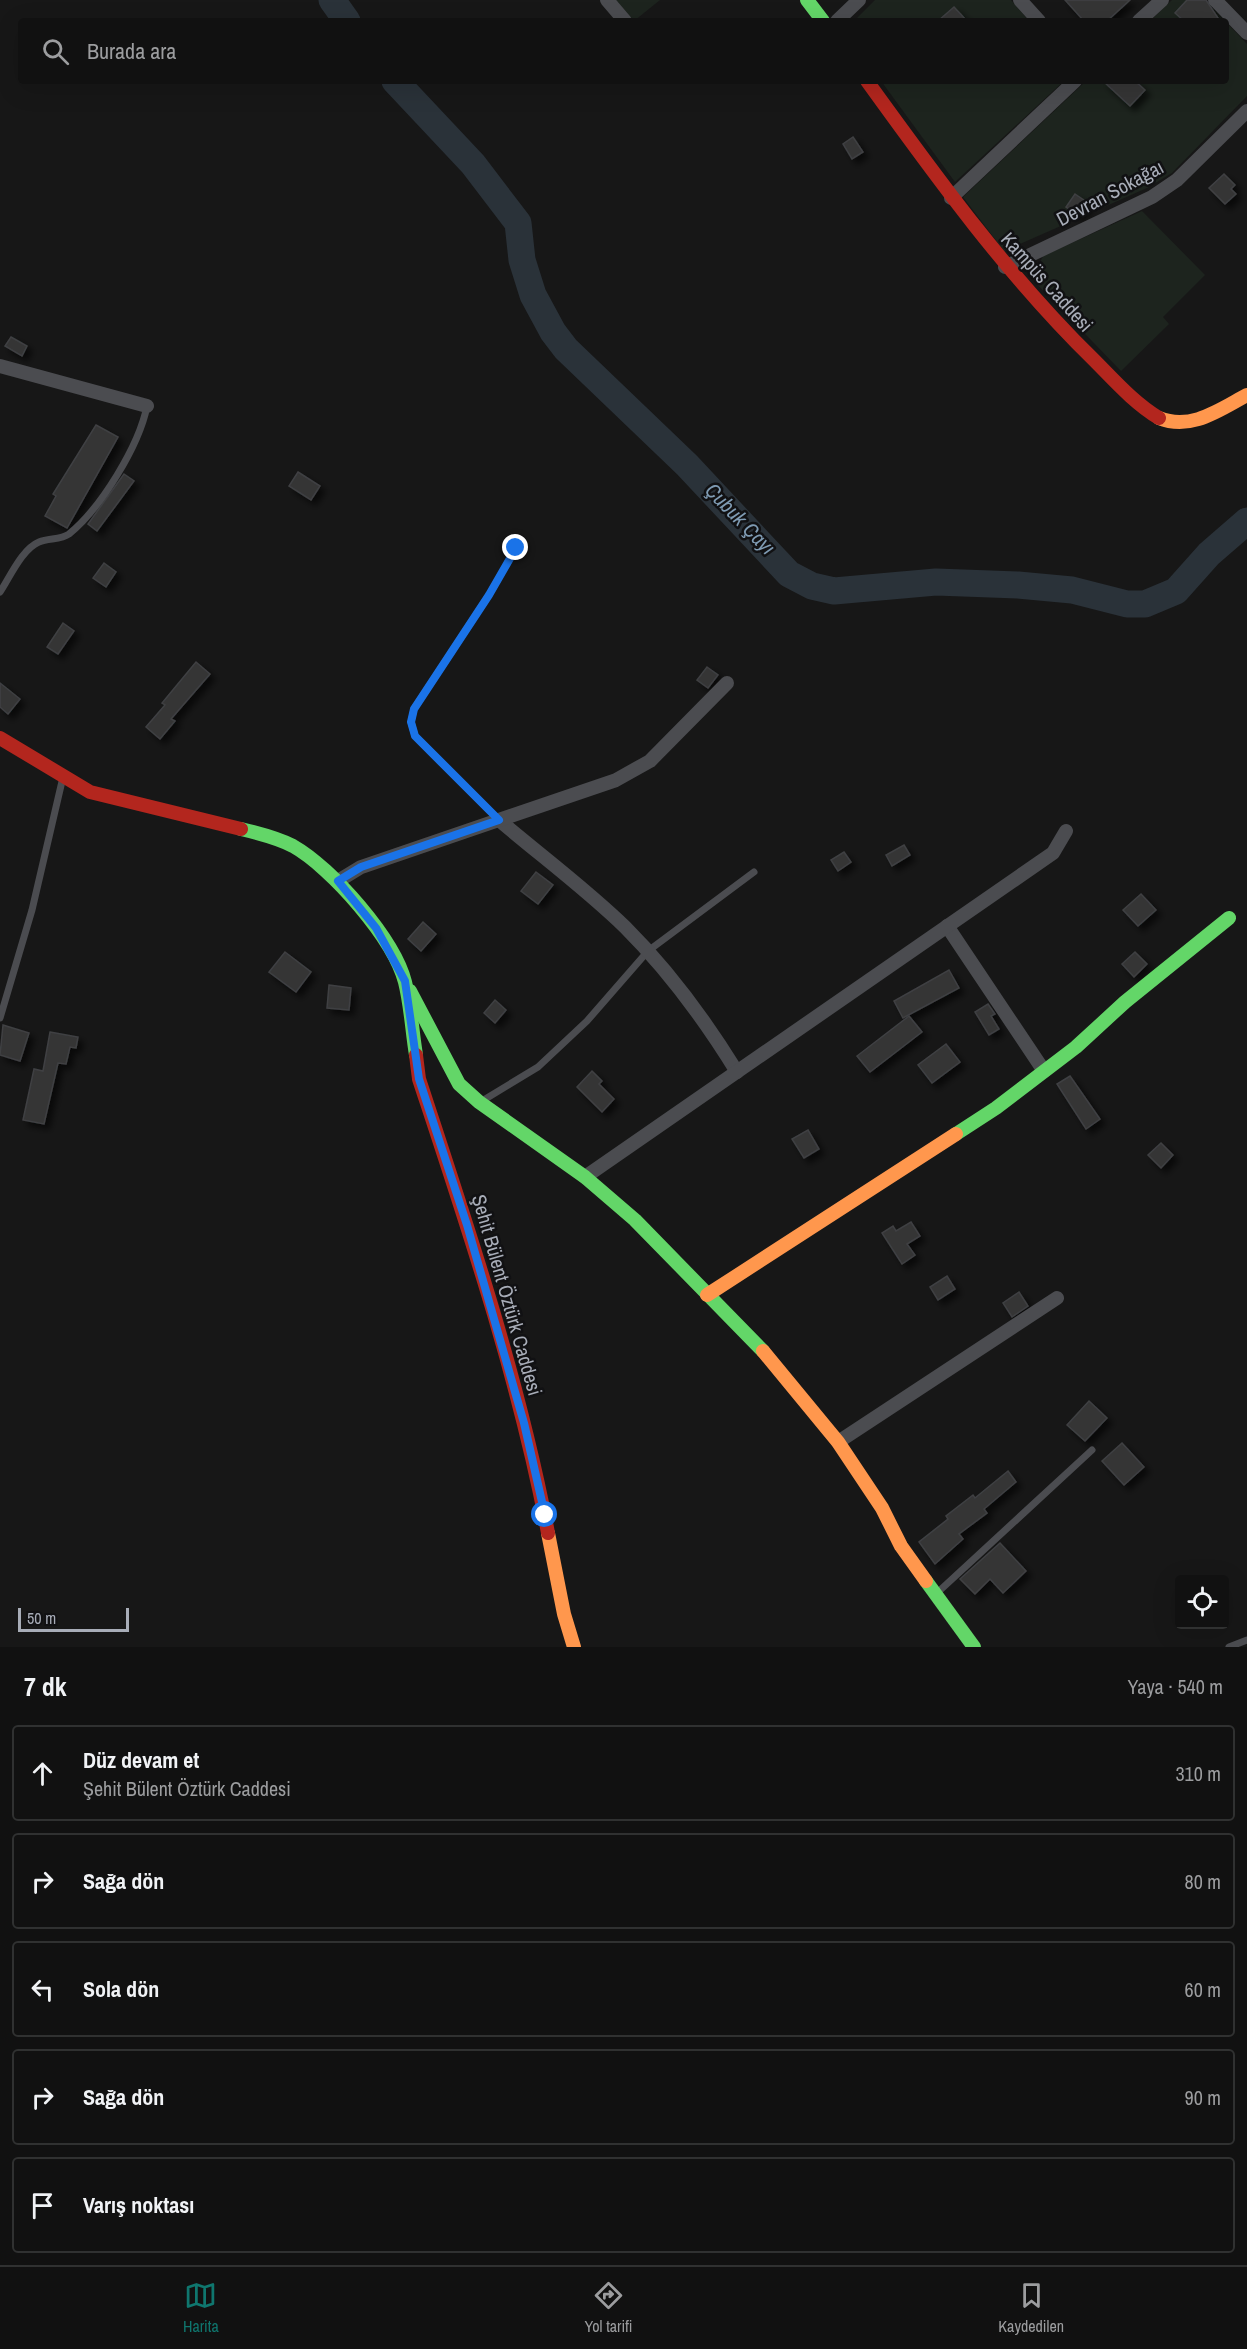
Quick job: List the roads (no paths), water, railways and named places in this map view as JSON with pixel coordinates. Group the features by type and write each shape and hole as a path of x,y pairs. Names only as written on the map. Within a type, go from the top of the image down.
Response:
{"street":[{"path":"608,0 623,18"},
{"path":"807,0 821,18"},
{"path":"840,18 859,0"},
{"path":"1020,0 1036,18"},
{"path":"1142,18 1162,0"},
{"path":"1215,0 1247,33"},
{"name":"Kampüs Caddesi","path":"869,84 951,198 1005,267 1080,348 1130,394 1166,421 1180,424 1200,418 1247,395"},
{"path":"951,198 1073,84"},
{"name":"Devran Sokağaı","path":"1005,267 1152,197 1196,163 1247,111"},
{"path":"0,366 147,406"},
{"path":"338,881 361,867 616,780 650,761 726,683"},
{"name":"Şehit Bülent Öztürk Caddesi","path":"0,738 63,777 107,799 190,816 275,839 310,856 338,881 376,928 405,981 419,1079 467,1225 524,1423 538,1479 564,1614 574,1647"},
{"path":"499,820 624,926 648,951 715,1035 737,1072"},
{"path":"585,1178 1053,853 1066,831"},
{"path":"707,1295 996,1108 1229,918"},
{"path":"947,926 1044,1071"},
{"path":"405,981 459,1084 479,1102 585,1178 635,1220 770,1358 838,1442 882,1508 901,1546 974,1647"},
{"path":"838,1442 1058,1298"}],"lane":[{"path":"0,592 32,546 42,541 67,536 80,524 127,460 144,423 147,406"},
{"path":"499,820 420,742 411,722 414,709 489,595 516,548"},
{"path":"0,1018 32,910 63,777"},
{"path":"479,1102 538,1067 587,1021 648,951 754,872"},
{"path":"936,1594 1092,1450"},
{"path":"1229,1647 1247,1640"}],"waterway":[{"name":"Çubuk Çayı","path":"332,0 345,18"},
{"name":"Çubuk Çayı","path":"398,84 473,164 518,223 522,260 533,295 553,332 566,349 687,465 789,574 812,586 834,591 936,582 1018,585 1072,590 1127,604 1145,604 1176,591 1209,554 1247,521"}]}
